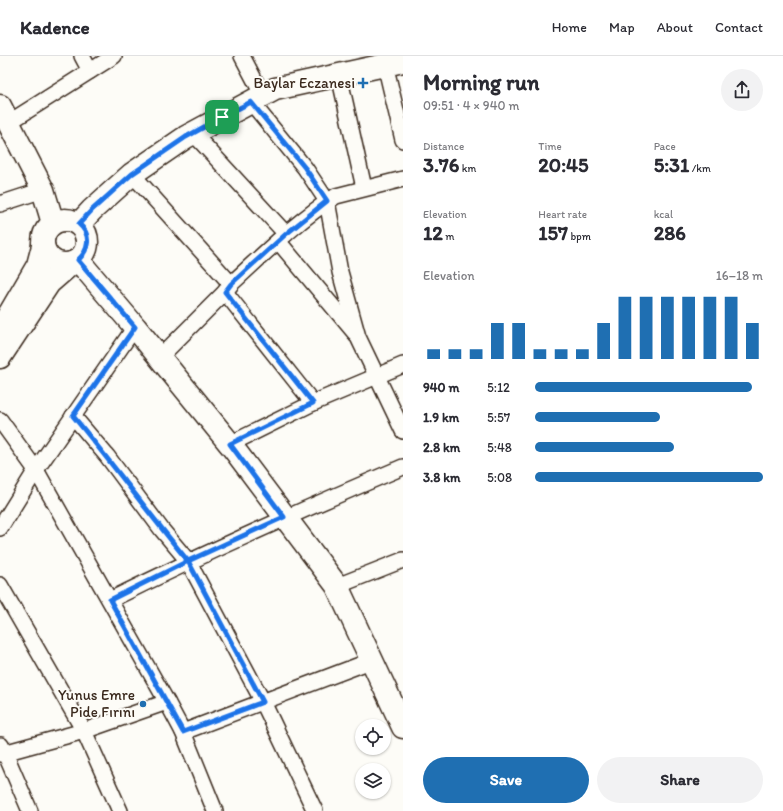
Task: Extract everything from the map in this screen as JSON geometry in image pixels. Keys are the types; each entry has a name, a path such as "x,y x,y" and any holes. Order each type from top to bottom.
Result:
{"street":[{"path":"82,56 90,71"},
{"path":"53,223 43,190 4,115 90,71 114,56"},
{"path":"242,56 257,99 327,201 340,272 358,337"},
{"path":"79,224 92,210 132,174 193,133 275,89 394,63 403,140"},
{"path":"339,75 364,188"},
{"path":"193,133 282,238 358,337 403,431"},
{"path":"132,174 228,288 313,403"},
{"path":"159,358 228,288 282,238 327,201 336,196 403,179"},
{"path":"0,204 43,190"},
{"path":"0,330 38,265 43,246 44,233 53,223 65,219 79,224 86,232 88,244 86,250 75,262 49,283 0,357"},
{"path":"43,246 45,252 54,261 66,264 75,262"},
{"path":"75,262 135,327 230,444 337,586 373,660 403,727"},
{"path":"0,528 36,470 135,327"},
{"path":"230,444 313,403 403,365"},
{"path":"73,416 188,561 263,702 315,811"},
{"path":"0,420 36,470 167,702 183,732 215,811"},
{"path":"110,600 188,561 284,517 403,467"},
{"path":"337,586 403,560"},
{"path":"0,585 84,731 120,811"},
{"path":"183,732 373,660"},
{"path":"30,811 2,750 84,731 167,702"}],"place":[{"name":"Baylar Eczanesi","path":"363,83"},
{"name":"Yunus Emre Pide Fırını","path":"143,704"}],"route":[{"path":"222,117 186,137 132,174 92,210 79,224 86,232 88,244 83,256 78,260 135,327 73,416 188,561 110,600 183,732 263,702 188,561 284,517 230,444 313,403 225,292 231,284 286,234 327,201 305,168 251,102 222,117"}]}
